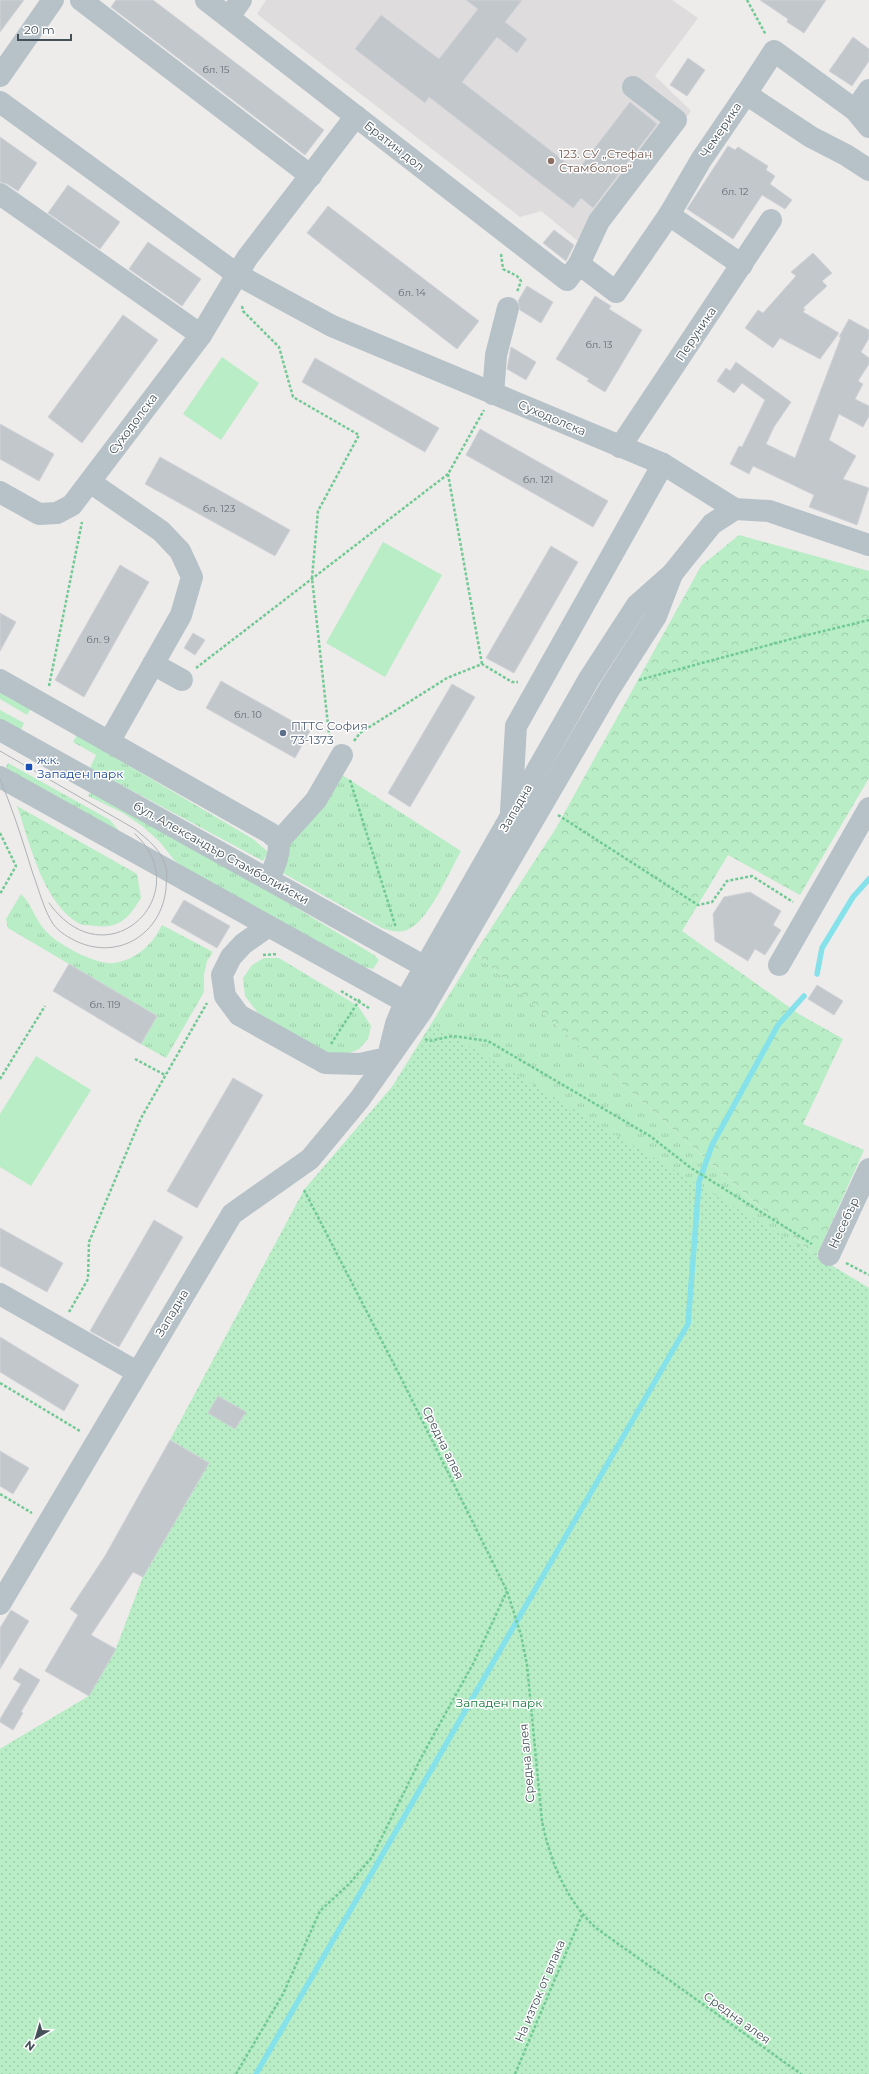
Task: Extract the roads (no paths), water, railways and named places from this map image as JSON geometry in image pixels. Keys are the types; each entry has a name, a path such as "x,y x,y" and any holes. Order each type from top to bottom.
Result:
{"street":[{"path":"0,76 53,0"},
{"path":"81,0 311,176"},
{"name":"Братин дол","path":"206,0 235,8 356,116 502,230 573,272"},
{"path":"746,94 774,51 855,110 869,127"},
{"path":"573,272 599,221 676,120 633,87"},
{"path":"855,110 869,90"},
{"name":"Чемерика","path":"573,272 616,292 669,215 701,160 746,94 810,137 846,154 869,170"},
{"name":"Суходолска","path":"0,102 238,275 332,326 663,464 735,509 769,511 869,545"},
{"path":"238,275 247,258 356,116"},
{"path":"0,194 201,335"},
{"path":"669,215 742,265"},
{"name":"Перуника","path":"620,447 771,220"},
{"name":"Суходолска","path":"0,492 39,514 57,513 72,506 201,335 238,275"},
{"path":"493,394 496,355 508,308"},
{"path":"511,817 516,726 663,464"},
{"path":"90,482 161,531 180,551 192,576 181,615 109,742"},
{"name":"Западна","path":"0,1604 232,1214 310,1159 359,1100 387,1058 434,971 511,817 589,679 637,605 672,574 712,524 735,509"},
{"name":"Западна","path":"434,971 542,805 610,688 656,616 672,574"},
{"path":"153,664 182,680"},
{"path":"0,680 270,833 279,841"},
{"name":"бул. Александър Стамболийски","path":"0,730 434,971"},
{"path":"268,880 278,859 279,841 316,800 342,755"},
{"path":"0,777 267,927 414,1007"},
{"path":"779,965 869,808"},
{"path":"267,927 243,944 231,957 222,975 225,996 239,1015 325,1063 360,1064 387,1058"},
{"name":"Несебър","path":"829,1255 869,1169"},
{"path":"0,1294 137,1372"}],"waterway":[{"path":"817,974 822,948 853,897 869,879"},
{"path":"256,2074 688,1324 699,1182 712,1145 778,1025 804,996"}],"tram line":[{"path":"0,751 135,829 158,851 167,870 166,889 162,905 156,919 147,930 136,939 123,945 108,948 93,947 78,942 71,939 55,927 44,906 14,814 0,779"},
{"path":"49,903 72,926 96,935 119,932 138,921 151,903 157,881 152,857 135,834"}],"place":[{"name":"123. СУ „Стефан Стамболов“","path":"551,161"},
{"name":"ПТТС София 73-1373","path":"283,733"},
{"name":"ж.к. Западен парк","path":"29,767"}],"park label":[{"name":"Западен парк","path":"499,1703"}]}
